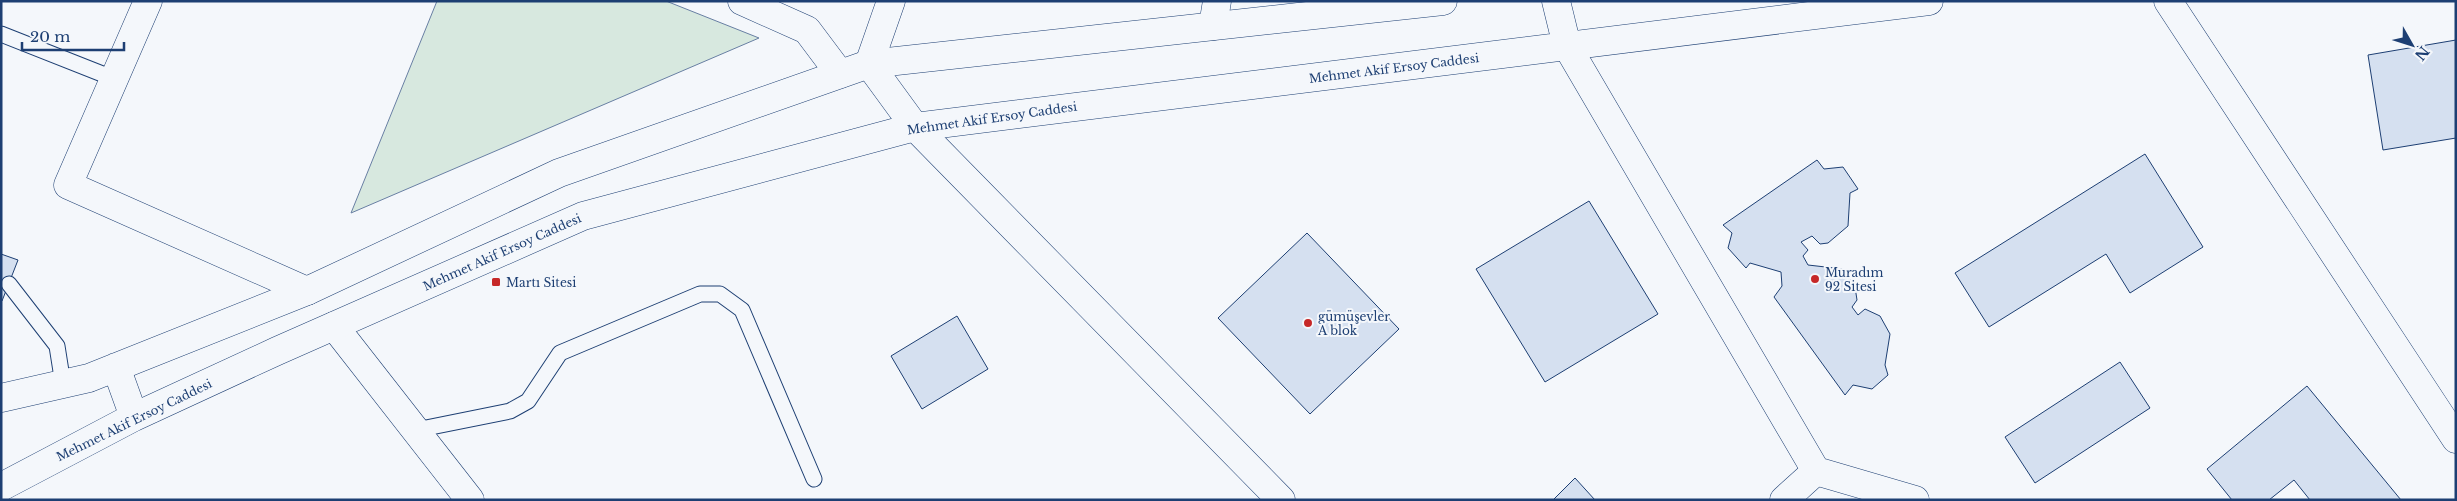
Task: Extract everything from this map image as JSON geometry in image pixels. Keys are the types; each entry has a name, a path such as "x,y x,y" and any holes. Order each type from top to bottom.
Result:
{"main road":[{"path":"148,1 68,185 307,291"},
{"path":"742,1 807,30 840,74"},
{"path":"869,64 891,1"},
{"path":"1,398 89,378 307,291 559,174 869,64 1215,14 1443,1"},
{"path":"1556,1 1567,46 1816,471 1915,500"},
{"name":"Mehmet Akif Ersoy Caddesi","path":"1,488 134,417 582,216 915,127 1929,1"},
{"path":"2168,1 2456,439"},
{"path":"869,64 915,127 1281,500"},
{"path":"334,326 470,500"},
{"path":"116,367 134,417"},
{"path":"1784,500 1816,471"}],"lane":[{"path":"1,34 114,78"},
{"path":"9,284 56,346 63,384"},
{"path":"416,430 510,411 528,401 560,353 700,294 720,294 742,310 814,479"}],"shaded area":[{"path":"437,1 666,1 759,38 351,213"}],"building":[{"path":"2456,40 2456,138 2383,150 2368,55"},
{"path":"2145,154 2203,247 2130,293 2106,254 1989,327 1955,273"},
{"name":"Muradım 92 Sitesi","path":"1817,160 1824,169 1843,167 1858,189 1850,193 1848,226 1828,243 1820,244 1812,236 1801,242 1808,250 1803,256 1808,265 1843,269 1855,287 1857,300 1852,307 1858,315 1865,309 1880,316 1890,334 1885,365 1888,375 1872,389 1853,385 1845,395 1774,297 1782,286 1781,272 1750,263 1746,268 1728,248 1732,233 1723,225"},
{"path":"1589,201 1658,314 1545,382 1476,269"},
{"name":"gümüşevler A blok","path":"1307,233 1399,329 1310,414 1218,318"},
{"path":"1,254 18,260 2,301 1,301"},
{"path":"957,316 988,369 922,409 891,356"},
{"path":"2120,362 2150,408 2035,483 2005,437"},
{"path":"2307,386 2401,500 2310,500 2294,480 2269,500 2232,500 2207,469"},
{"path":"1575,478 1595,500 1553,500"}],"place":[{"name":"Muradım 92 Sitesi","path":"1815,279"},
{"name":"Martı Sitesi","path":"496,282"},
{"name":"gümüşevler A blok","path":"1308,323"}]}
